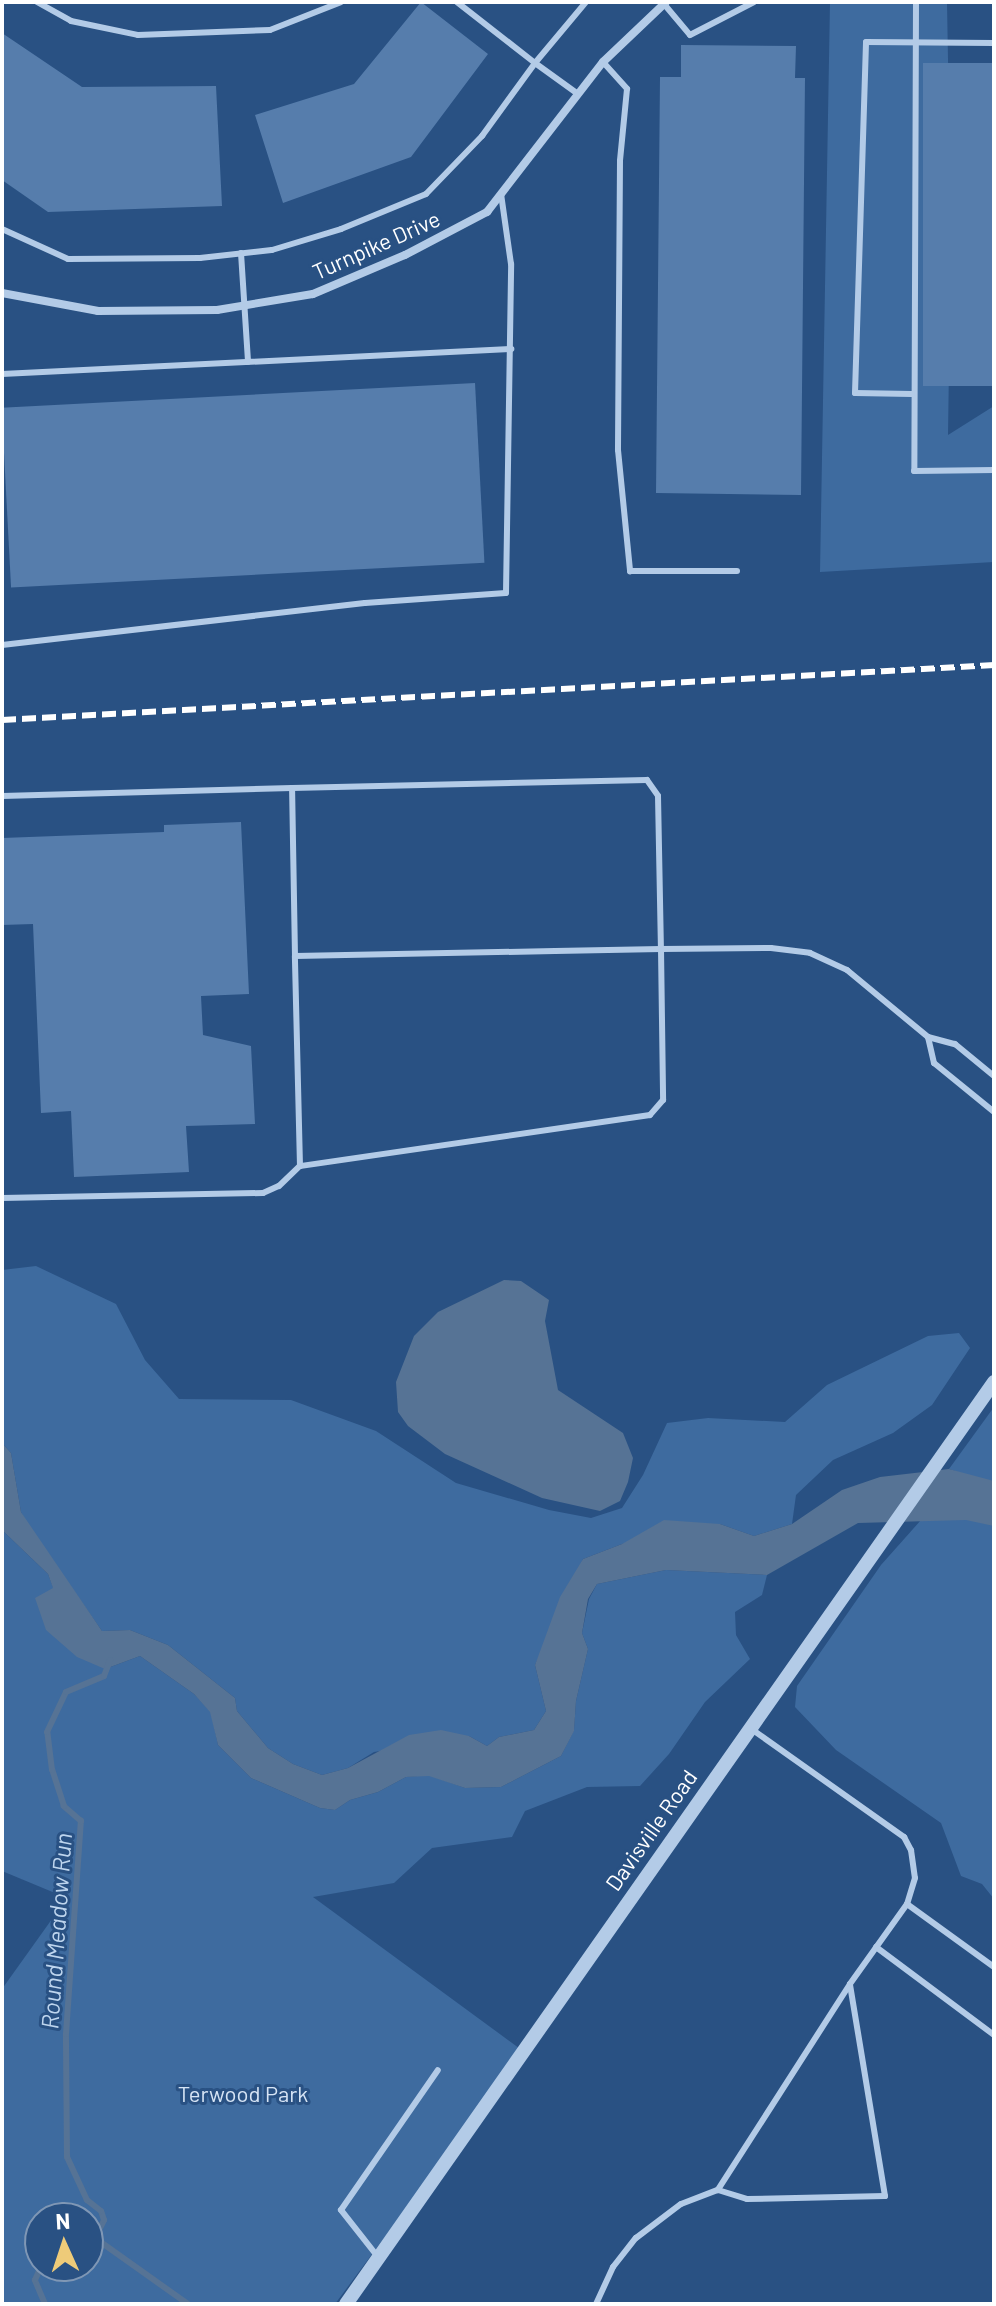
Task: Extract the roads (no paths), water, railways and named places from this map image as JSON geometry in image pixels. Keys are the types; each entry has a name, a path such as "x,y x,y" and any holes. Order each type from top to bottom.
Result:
{"street":[{"name":"Turnpike Drive","path":"2,293 98,311 217,310 313,294 405,255 487,212 603,62 665,3"},
{"name":"Davisville Road","path":"346,2304 994,1382"}],"lane":[{"path":"37,2 71,21 138,35 270,30 341,2"},
{"path":"457,2 578,94"},
{"path":"2,229 68,259 200,258 272,250 341,229 426,194 482,136 535,63 586,2"},
{"path":"665,3 690,35 754,2"},
{"path":"916,2 914,471 994,470"},
{"path":"912,394 855,393 866,42 994,43"},
{"path":"603,62 627,89 620,161 618,450 630,571 737,571"},
{"path":"2,645 365,603 506,593 511,264 501,194"},
{"path":"241,253 248,362"},
{"path":"2,374 511,349"},
{"path":"2,796 647,780 658,796 663,1100 650,1115 300,1166 279,1186 263,1193 2,1198"},
{"path":"292,788 300,1166"},
{"path":"295,956 771,948 810,953 847,970 928,1037 955,1044 994,1076"},
{"path":"928,1037 934,1063 994,1112"},
{"path":"596,2304 613,2267 636,2238 681,2204 718,2190 850,1984 907,1904 915,1878 915,1863 904,1837 750,1728"},
{"path":"907,1904 994,1967"},
{"path":"876,1947 994,2035"},
{"path":"718,2190 747,2199 885,2196 850,1984"},
{"path":"378,2257 341,2210 438,2070"}],"waterway":[{"name":"Round Meadow Run","path":"90,2202 67,2157 66,2034 81,1821 64,1806 52,1770 47,1732 66,1692 104,1676 110,1660"},
{"path":"104,2244 188,2304"},
{"name":"Round Meadow Run","path":"36,2282 45,2304"}],"railway":[{"path":"2,720 994,665"}],"park label":[{"name":"Terwood Park","path":"243,2094"}]}
